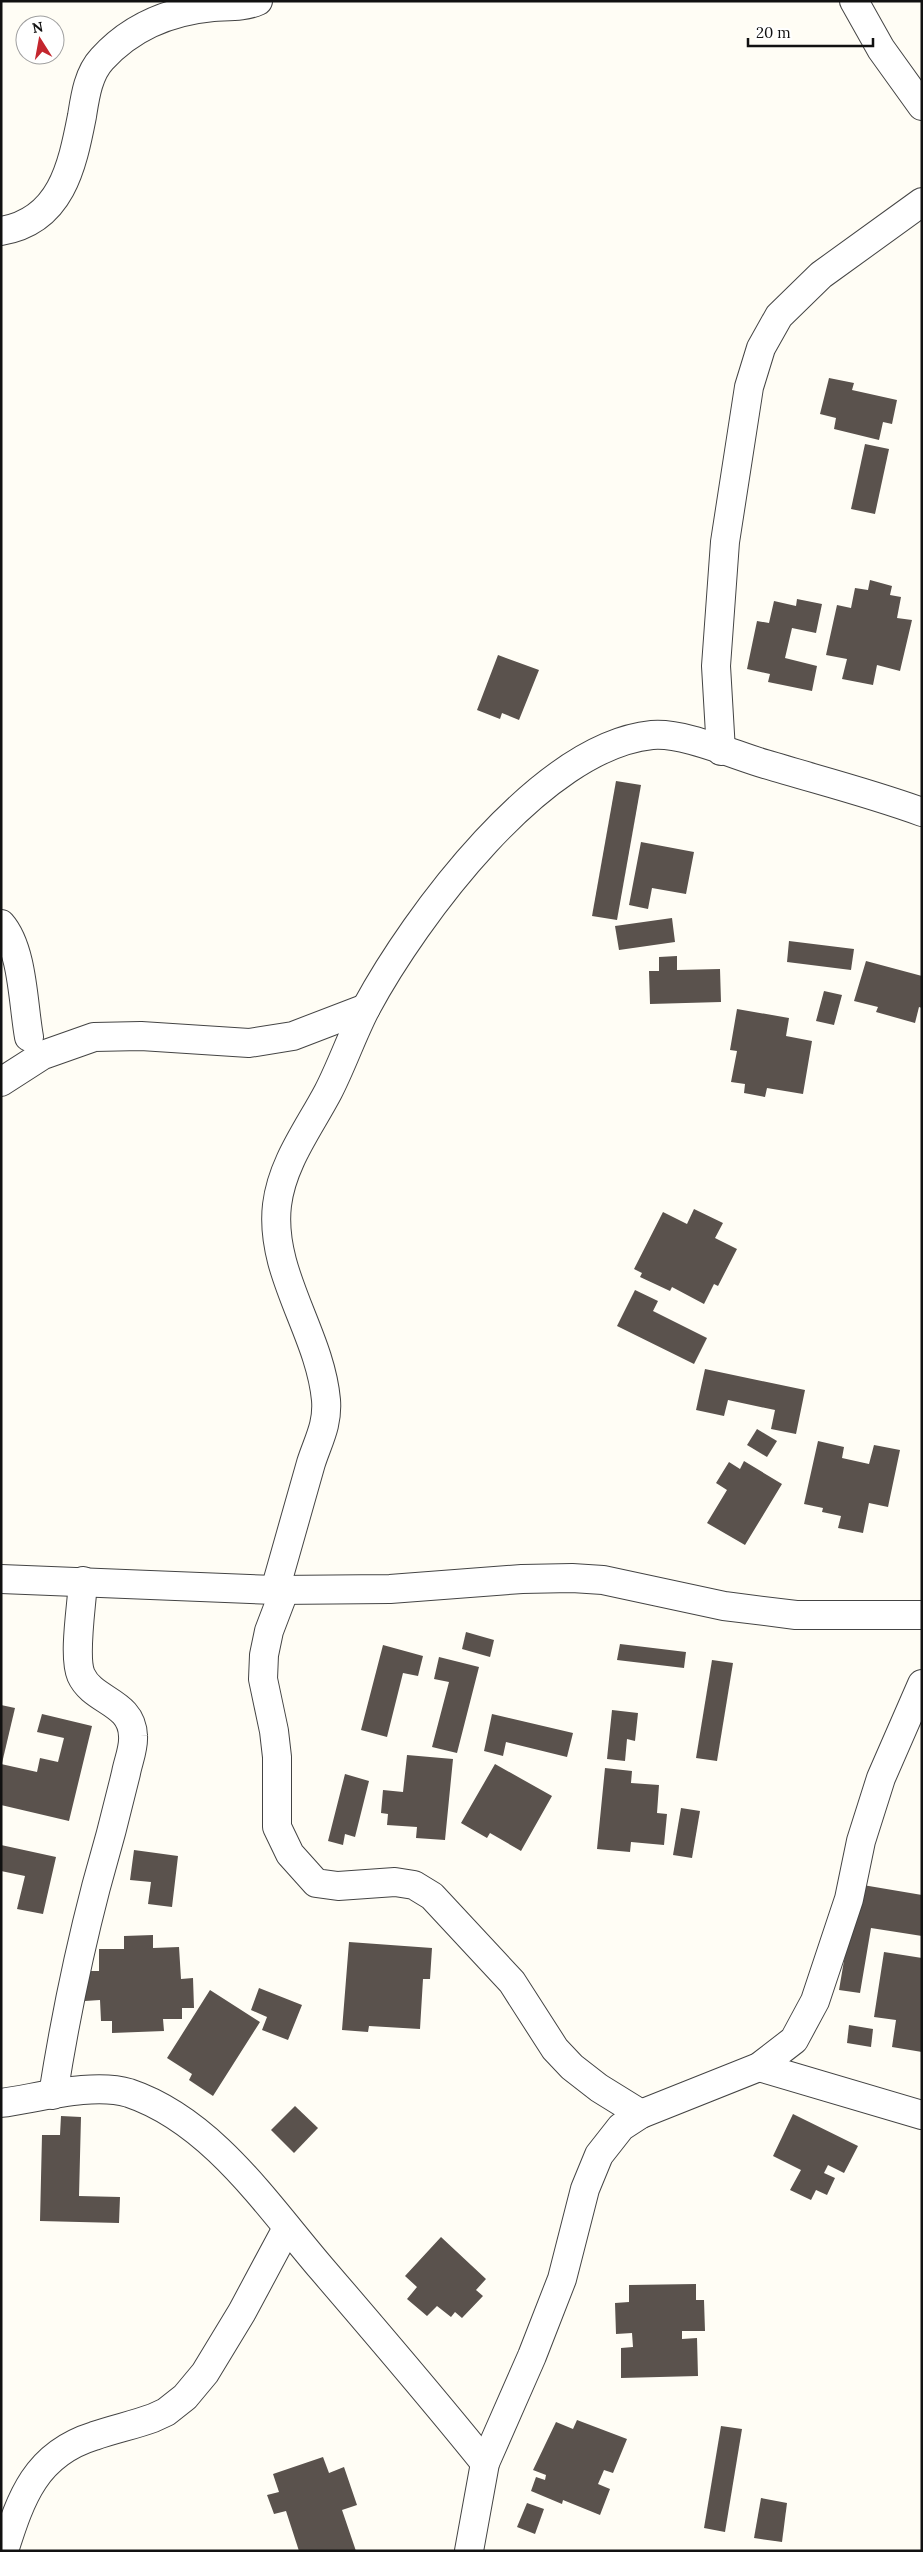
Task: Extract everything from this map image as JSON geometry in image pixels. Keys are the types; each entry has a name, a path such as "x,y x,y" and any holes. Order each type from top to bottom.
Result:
{"street":[{"path":"1,231 17,228 35,220 54,201 74,161 86,94 92,75 101,60 144,26 164,16 196,9 258,1"},
{"path":"854,1 881,49 922,106"},
{"path":"721,751 716,666 725,542 749,387 761,348 780,316 821,275 922,202"},
{"path":"641,2114 599,2088 555,2049 512,1982 432,1896 414,1885 395,1882 338,1886 316,1883 290,1854 278,1827 274,1731 263,1679 264,1655 313,1457 324,1433 326,1401 313,1342 277,1243 278,1203 290,1160 328,1092 366,1008 421,920 472,856 512,813 568,769 609,746 630,739 652,735 678,737 805,777 873,794 922,812"},
{"path":"1,924 8,932 15,950 28,1037"},
{"path":"1,1082 43,1055 94,1037 141,1036 249,1043 293,1036 366,1008"},
{"path":"1,1579 83,1581 196,1588 390,1589 522,1579 572,1578 603,1580 724,1606 796,1615 922,1616"},
{"path":"53,2095 64,2026 133,1739 132,1726 127,1715 90,1688 81,1676 78,1661 83,1581"},
{"path":"469,2551 485,2463 532,2356 562,2279 585,2189 598,2155 621,2127 641,2114 759,2066 794,2040 815,2001 849,1899 862,1841 881,1778 922,1684"},
{"path":"759,2066 922,2114"},
{"path":"1,2103 100,2090 127,2093 162,2108 200,2134 242,2175 391,2347 485,2463"},
{"path":"4,2551 16,2513 32,2480 44,2465 70,2446 153,2418 166,2412 185,2397 205,2373 287,2228"}],"building":[{"path":"829,378 854,383 852,390 897,400 892,424 883,422 879,440 834,429 836,418 820,414"},
{"path":"865,444 889,449 875,514 851,509"},
{"path":"870,580 892,586 890,595 901,597 897,618 912,620 900,671 877,665 873,685 842,679 847,659 826,655 837,605 851,608 855,588 868,590"},
{"path":"797,599 822,604 816,633 792,628 785,658 817,666 812,691 768,682 770,674 747,669 757,621 769,623 774,601 796,606"},
{"path":"498,655 539,670 519,720 502,713 500,719 477,710"},
{"path":"616,781 641,785 617,920 592,916"},
{"path":"641,842 694,852 686,894 652,888 648,909 629,905"},
{"path":"672,918 675,942 619,950 615,926"},
{"path":"789,941 854,949 851,970 787,962"},
{"path":"677,956 677,970 720,969 721,1002 650,1004 649,971 659,971 659,957"},
{"path":"866,961 922,976 922,1008 919,1007 915,1023 876,1012 878,1007 854,1001"},
{"path":"824,991 842,995 834,1025 816,1021"},
{"path":"737,1009 789,1018 786,1036 812,1041 803,1094 767,1088 765,1097 744,1093 745,1084 731,1082 737,1051 730,1050"},
{"path":"694,1209 723,1223 715,1238 737,1249 718,1286 714,1284 704,1304 672,1287 670,1291 640,1277 642,1273 634,1269 663,1212 687,1224"},
{"path":"635,1290 658,1301 653,1311 707,1338 694,1364 617,1326"},
{"path":"705,1369 805,1390 796,1434 771,1429 775,1410 728,1400 724,1416 696,1410"},
{"path":"757,1429 777,1441 767,1457 747,1445"},
{"path":"818,1441 844,1447 842,1458 869,1464 874,1445 900,1450 888,1507 869,1503 863,1533 838,1528 841,1516 822,1512 823,1508 804,1504"},
{"path":"744,1461 782,1484 745,1545 707,1523 727,1490 716,1483 729,1462 740,1469"},
{"path":"466,1632 494,1640 490,1657 462,1649"},
{"path":"620,1644 686,1652 684,1668 617,1660"},
{"path":"383,1645 423,1656 418,1676 403,1673 387,1737 361,1730"},
{"path":"439,1657 479,1667 457,1753 432,1747 449,1682 434,1679"},
{"path":"712,1660 733,1663 717,1761 696,1758"},
{"path":"1,1705 15,1708 2,1763 1,1763"},
{"path":"612,1710 638,1713 635,1741 627,1739 625,1761 607,1759"},
{"path":"42,1714 92,1726 69,1821 1,1805 1,1764 37,1772 40,1758 58,1762 64,1738 37,1732"},
{"path":"492,1714 573,1733 567,1757 506,1742 503,1756 484,1751"},
{"path":"407,1755 453,1759 445,1840 416,1838 417,1827 387,1825 388,1814 381,1813 383,1790 403,1792"},
{"path":"495,1764 552,1796 521,1851 490,1833 487,1838 461,1823"},
{"path":"605,1768 632,1771 631,1783 659,1785 657,1813 667,1814 664,1845 631,1842 630,1852 597,1849"},
{"path":"345,1774 369,1781 355,1837 345,1834 343,1845 328,1841"},
{"path":"681,1808 700,1811 692,1858 673,1855"},
{"path":"1,1845 56,1857 43,1914 17,1909 25,1876 1,1871"},
{"path":"134,1850 178,1856 172,1907 148,1904 151,1882 130,1880"},
{"path":"857,1884 922,1895 922,1936 871,1928 860,1993 839,1990"},
{"path":"153,1935 153,1948 179,1947 181,1979 193,1978 194,2008 182,2008 182,2019 163,2019 164,2031 112,2033 112,2021 101,2021 100,2000 85,2001 85,1971 99,1971 99,1949 124,1949 124,1936"},
{"path":"349,1942 432,1948 430,1979 423,1979 420,2029 369,2026 368,2032 342,2030"},
{"path":"884,1952 922,1958 922,2052 892,2047 896,2020 874,2017"},
{"path":"259,1988 302,2005 288,2040 262,2030 267,2017 251,2010"},
{"path":"210,1990 260,2022 213,2096 189,2080 192,2074 167,2058"},
{"path":"849,2025 873,2029 871,2047 847,2043"},
{"path":"295,2106 318,2128 294,2153 271,2130"},
{"path":"793,2114 858,2146 844,2173 828,2165 824,2173 835,2178 827,2195 816,2190 811,2200 790,2190 801,2170 773,2156"},
{"path":"61,2116 81,2117 79,2196 120,2197 119,2223 40,2221 42,2135 60,2135"},
{"path":"441,2237 486,2279 476,2290 483,2296 462,2318 455,2312 451,2317 437,2306 427,2316 407,2299 417,2287 405,2276"},
{"path":"696,2284 696,2300 704,2300 705,2331 682,2331 682,2339 697,2338 698,2376 621,2378 621,2348 633,2347 632,2333 616,2334 615,2303 629,2302 629,2285"},
{"path":"577,2420 627,2439 613,2473 604,2470 598,2484 610,2489 600,2515 563,2500 562,2504 531,2491 536,2477 545,2480 546,2475 533,2470 556,2422 573,2429"},
{"path":"721,2426 742,2429 725,2532 704,2528"},
{"path":"323,2457 329,2473 344,2467 357,2505 342,2510 356,2551 299,2551 286,2511 274,2514 267,2495 279,2492 273,2474"},
{"path":"761,2498 787,2503 782,2542 754,2538"},
{"path":"527,2503 544,2509 535,2534 517,2527"}]}
